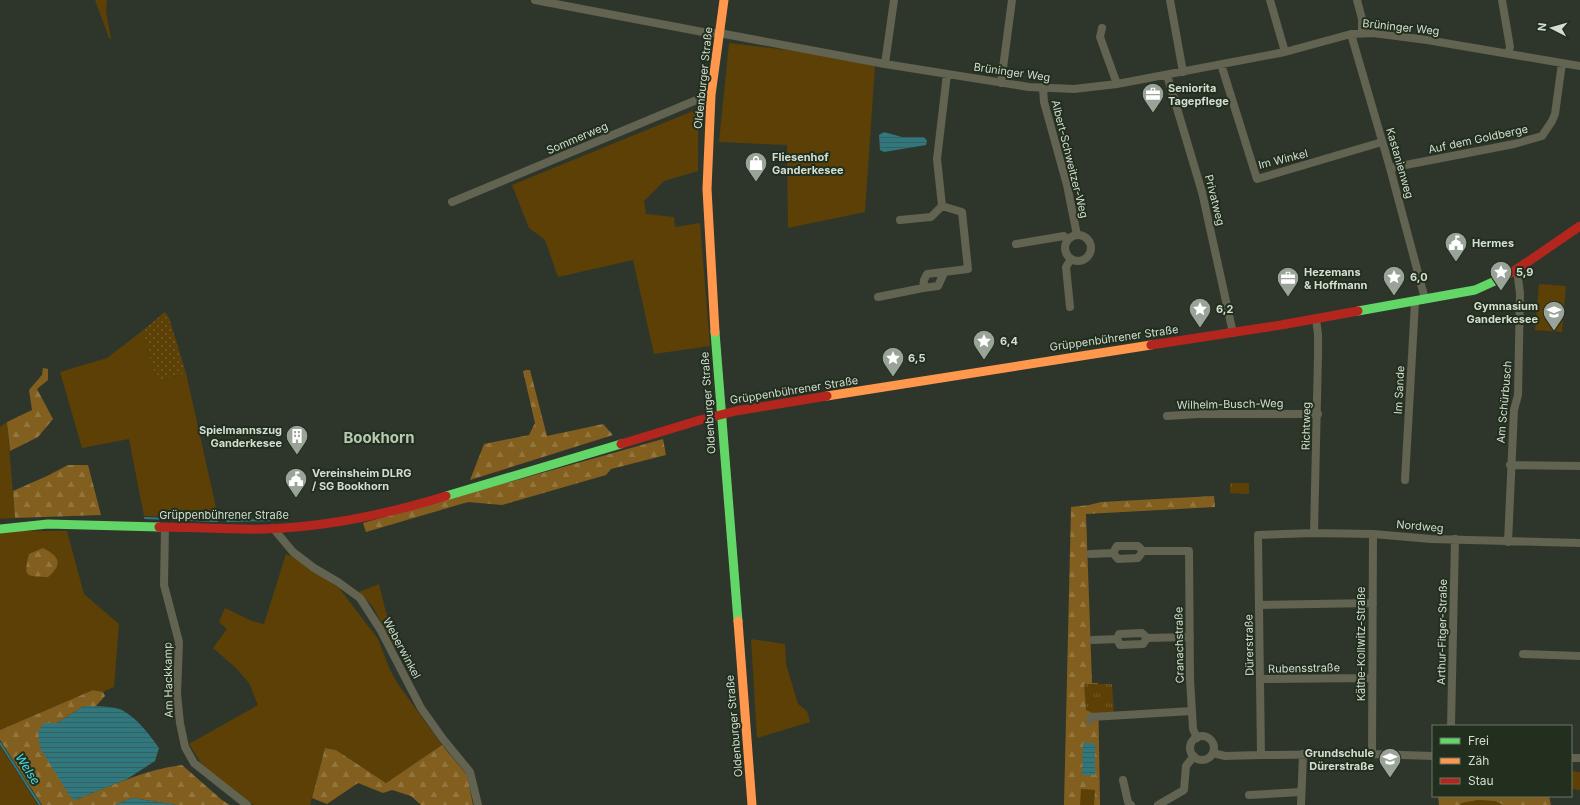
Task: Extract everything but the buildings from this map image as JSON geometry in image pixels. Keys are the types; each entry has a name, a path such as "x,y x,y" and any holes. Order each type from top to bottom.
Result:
{"street":[{"name":"Brüninger Weg","path":"535,0 708,33 719,33 885,64 1042,89 1074,89 1117,84 1285,52 1362,32 1427,40 1580,66"},
{"name":"Oldenburger Straße","path":"724,0 711,100 707,189 712,296 752,805"},
{"path":"885,64 893,4 887,0"},
{"path":"1001,83 1012,0"},
{"path":"1170,0 1183,72"},
{"path":"1270,0 1285,52"},
{"path":"1358,0 1362,19 1362,32"},
{"path":"1502,0 1510,47 1508,54"},
{"path":"1102,28 1100,37 1117,84"},
{"name":"Kastanienweg","path":"1351,34 1390,168 1425,299"},
{"name":"Auf dem Goldberge","path":"1390,168 1514,144 1542,136 1555,114 1562,63"},
{"name":"Im Winkel","path":"1221,64 1257,179 1382,142"},
{"path":"942,206 937,159 947,74"},
{"name":"Privatweg","path":"1166,75 1202,192 1233,332"},
{"name":"Albert-Schweitzer-Weg","path":"1042,89 1044,102 1067,185 1077,235"},
{"name":"Sommerweg","path":"452,202 699,99 711,100"},
{"path":"900,220 930,217 942,206"},
{"path":"923,288 924,280 927,274 968,269 962,212 942,206"},
{"name":"Grüppenbührener Straße","path":"0,529 48,524 273,528 360,518 420,504 537,468 721,415 1035,361 1316,319 1475,290 1494,283 1517,270 1580,226"},
{"name":"Albert-Schweitzer-Weg","path":"1068,240 1077,235 1081,235 1088,239 1091,247 1089,255 1083,260 1079,261 1071,259"},
{"path":"1016,244 1064,236 1068,240 1065,250 1071,259 1066,266 1070,307"},
{"name":"Am Schürbusch","path":"1508,542 1510,465 1514,410 1518,396 1520,293 1517,270"},
{"path":"878,297 938,286 944,273"},
{"name":"Im Sande","path":"1405,480 1415,302"},
{"name":"Richtweg","path":"1314,533 1318,414 1318,334 1316,319"},
{"name":"Wilhelm-Busch-Weg","path":"1167,416 1198,414 1318,414"},
{"path":"1510,465 1580,466"},
{"name":"Am Hackkamp","path":"165,527 164,585 179,642 177,694 180,723 185,747 194,763 247,805"},
{"name":"Weberwinkel","path":"273,528 293,552 314,568 338,582 360,598 380,629 421,708 443,739 470,772 478,805"},
{"name":"Nordweg","path":"1258,534 1373,534 1508,542 1580,543"},
{"name":"Dürerstraße","path":"1258,534 1261,755"},
{"name":"Käthe-Kollwitz-Straße","path":"1372,754 1373,534"},
{"name":"Arthur-Fitger-Straße","path":"1451,725 1455,539"},
{"path":"1117,546 1138,546 1143,551 1138,558 1118,559 1113,553 1117,546"},
{"name":"Cranachstraße","path":"1143,551 1189,551 1192,711 1193,730 1197,738"},
{"path":"1090,554 1113,553"},
{"path":"1259,605 1373,603"},
{"path":"1093,640 1117,639 1119,634 1142,633 1147,638 1190,637"},
{"path":"1523,654 1580,656"},
{"name":"Rubensstraße","path":"1261,679 1372,678"},
{"path":"1090,720 1091,717 1192,711"},
{"path":"1197,738 1208,738 1214,745 1213,753 1206,760 1199,760 1194,756 1191,749 1191,744 1197,738"},
{"path":"1213,753 1225,756 1303,754 1432,756"},
{"path":"1301,805 1303,754"},
{"path":"1158,805 1184,790 1186,766 1194,756"},
{"path":"1123,780 1128,802 1131,805"},
{"path":"1249,795 1301,792"}],"green space":[{"path":"95,0 107,0 106,11 111,39 109,38"},
{"path":"729,43 805,52 875,66 865,212 788,228 787,145 719,142"},
{"path":"698,109 698,171 664,181 644,201 646,214 674,217 675,227 700,223 710,346 654,354 633,260 558,277 545,240 529,228 512,185"},
{"path":"1539,284 1566,286 1562,332 1535,330"},
{"path":"165,312 169,318 186,373 157,382 142,331"},
{"path":"142,331 157,382 186,373 217,512 217,519 144,516 129,439 82,448 60,372 107,358"},
{"path":"43,368 48,369 48,380 37,389 53,419 38,437 10,451 7,422 32,410 29,390 42,375"},
{"path":"530,370 547,436 603,424 613,435 470,480 484,444 529,435 535,423 523,371"},
{"path":"7,422 15,518 0,519 0,427"},
{"path":"663,439 666,455 611,469 606,475 502,505 468,502 366,532 363,523"},
{"path":"68,465 88,465 101,515 15,518 13,491"},
{"path":"1230,483 1249,483 1249,494 1230,493"},
{"path":"1214,496 1215,507 1086,514 1092,683 1098,683 1100,805 1094,805 1095,790 1081,789 1080,805 1064,805 1071,507 1101,502"},
{"path":"19,531 67,531 84,594 119,624 114,687 103,692 93,690 0,730 0,533","holes":["43,548 54,555 57,561 54,572"]},
{"path":"43,548 53,554 58,561 56,569 48,577 31,576 28,574 26,568 29,554"},
{"path":"286,554 304,562 339,588 378,639 390,670 398,684 442,745 386,783 336,750 325,748 310,805 254,805 230,789 201,763 189,744 258,705 249,683 236,668 213,648 227,629 219,622 225,608 252,621 264,624"},
{"path":"379,584 395,649 373,607 359,592"},
{"path":"751,639 785,644 786,664 798,704 807,711 810,722 757,738"},
{"path":"1084,684 1112,684 1114,714 1099,716 1086,710"},
{"path":"93,690 103,692 105,696 96,706 84,706 57,723 44,723 75,800 141,775 168,767 182,765 222,800 230,805 177,805 132,798 115,805 42,805 0,740 0,730"},
{"path":"442,745 467,775 473,805 421,805 411,796 392,790 383,793 358,783 327,804 312,798 325,748 336,750 386,783"},
{"path":"0,746 38,805 0,805"},
{"path":"1572,771 1580,772 1580,790 1572,789"},
{"path":"1080,789 1095,790 1094,805 1080,805"},
{"path":"1438,797 1549,797 1551,805 1503,805 1495,801 1478,800 1462,803 1460,805 1439,805"},
{"path":"1478,800 1495,801 1503,805 1460,805 1462,803"}],"water":[{"path":"884,132 902,137 924,137 927,141 926,145 884,152 880,150 879,135"},
{"path":"84,706 109,707 122,710 138,722 159,748 155,761 127,779 75,800 71,798 40,748 38,732 44,723 57,723"},
{"path":"1083,743 1095,743 1095,775 1082,775"},
{"path":"132,798 177,805 115,805"}],"waterway":[{"path":"145,518 217,521"},
{"path":"227,521 272,520"},
{"name":"Welse","path":"0,743 40,805"}],"traffic: fast":[{"path":"1358,311 1475,290 1506,276"},
{"path":"715,332 738,621"},
{"path":"446,496 621,444"},
{"path":"0,529 48,524 159,527"}],"traffic: slow":[{"path":"715,332 707,189 711,95 724,0"},
{"path":"827,396 1151,345"},
{"path":"738,621 752,805"}],"traffic: jam":[{"path":"1506,276 1580,226"},
{"path":"1151,345 1281,325 1358,311"},
{"path":"621,444 700,420 736,411 827,396"},
{"path":"159,527 265,529 311,526 379,514 446,496"}],"place":[{"name":"Seniorita Tagepflege","path":"1153,114"},
{"name":"Fliesenhof Ganderkesee","path":"756,182"},
{"name":"Hermes","path":"1456,262"},
{"name":"5,9","path":"1501,292"},
{"name":"6,0","path":"1394,296"},
{"name":"Hezemans & Hoffmann","path":"1288,298"},
{"name":"6,2","path":"1200,328"},
{"name":"Gymnasium Ganderkesee","path":"1554,332"},
{"name":"6,4","path":"984,360"},
{"name":"6,5","path":"893,378"},
{"name":"Spielmannszug Ganderkesee","path":"297,456"},
{"name":"Vereinsheim DLRG / SG Bookhorn","path":"296,498"},
{"name":"Grundschule Dürerstraße","path":"1390,778"}],"district":[{"name":"Bookhorn","path":"379,437"}]}
